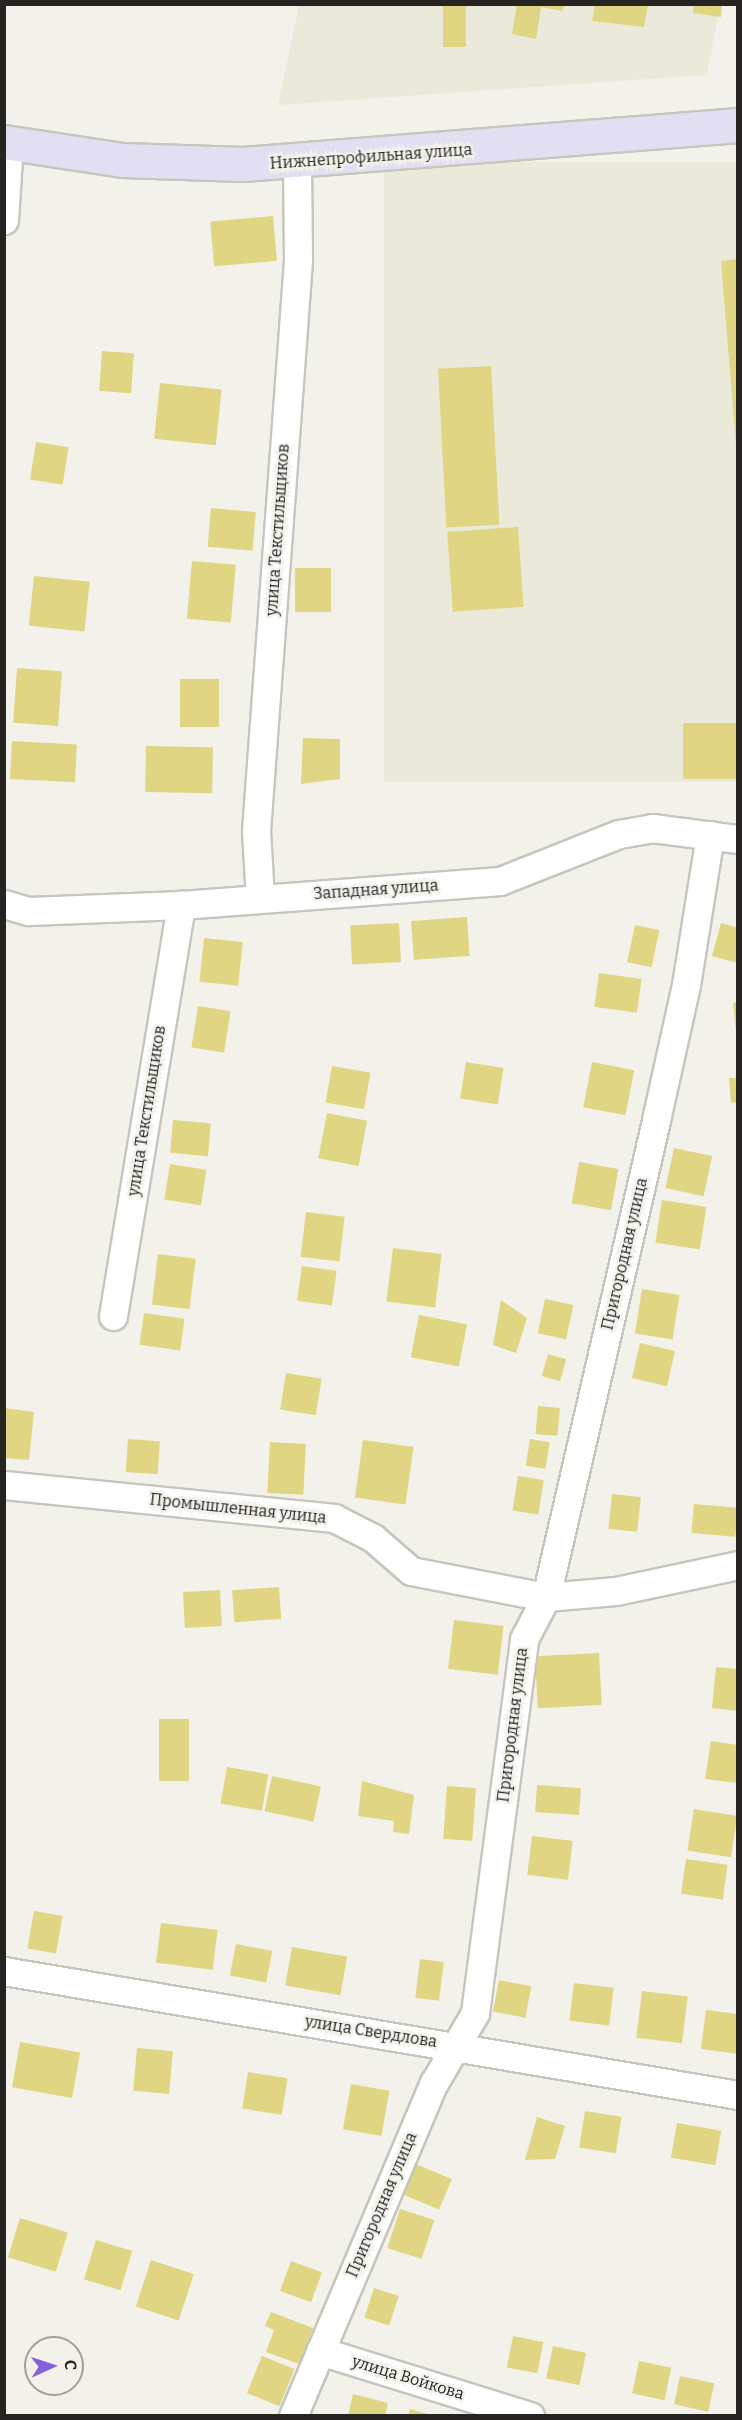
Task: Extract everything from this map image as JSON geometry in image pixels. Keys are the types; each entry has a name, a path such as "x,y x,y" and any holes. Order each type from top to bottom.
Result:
{"street":[{"name":"Нижнепрофильная улица","path":"7,142 184,165 297,163 738,125"},
{"path":"4,220 7,142"},
{"name":"улица Текстильщиков","path":"260,897 256,831 298,260 297,163"},
{"name":"Западная улица","path":"4,904 29,911 181,905 260,897 500,881 619,834 652,828 738,839"},
{"name":"Пригородная улица","path":"293,2415 434,2083 475,2013 524,1639 546,1597 686,986 710,835"},
{"name":"улица Текстильщиков","path":"113,1316 181,905"},
{"name":"Промышленная улица","path":"4,1485 334,1518 373,1538 411,1571 546,1597 616,1591 738,1565"},
{"name":"улица Свердлова","path":"4,1971 738,2095"},
{"name":"улица Войкова","path":"320,2351 530,2415"}],"shaded area":[{"path":"299,5 720,5 707,75 278,105"},
{"path":"384,162 737,162 737,782 384,782"}],"building":[{"path":"443,4 466,4 466,47 443,47"},
{"path":"517,4 564,4 563,11 541,7 536,39 512,34"},
{"path":"595,4 648,4 644,27 592,21"},
{"path":"694,4 722,4 721,17 693,13"},
{"path":"273,216 277,261 214,266 210,221"},
{"path":"738,259 738,445 736,445 721,261"},
{"path":"102,351 134,353 131,393 99,391"},
{"path":"491,366 499,525 446,528 438,369"},
{"path":"160,383 222,389 216,445 154,439"},
{"path":"36,442 69,447 63,485 30,480"},
{"path":"211,508 256,512 252,551 208,547"},
{"path":"518,527 524,607 453,612 447,532"},
{"path":"192,561 236,565 231,623 187,619"},
{"path":"295,568 331,568 331,612 295,612"},
{"path":"34,576 90,582 84,632 29,626"},
{"path":"17,668 62,671 58,726 13,723"},
{"path":"180,679 219,679 219,727 180,727"},
{"path":"683,723 738,723 738,779 683,779"},
{"path":"303,738 340,739 340,779 301,784"},
{"path":"12,741 77,744 75,782 10,779"},
{"path":"146,746 213,747 212,793 145,792"},
{"path":"467,917 470,956 414,960 411,921"},
{"path":"399,923 401,962 352,965 350,926"},
{"path":"721,923 738,928 738,963 712,956"},
{"path":"635,925 659,930 652,967 627,962"},
{"path":"204,938 243,942 238,986 199,982"},
{"path":"599,973 642,979 637,1013 594,1007"},
{"path":"738,1002 738,1032 736,1032 733,1003"},
{"path":"198,1006 231,1011 224,1053 191,1047"},
{"path":"466,1062 504,1068 498,1104 460,1099"},
{"path":"592,1062 634,1070 625,1115 583,1107"},
{"path":"332,1066 370,1073 364,1109 326,1102"},
{"path":"729,1078 738,1078 738,1102 731,1103"},
{"path":"327,1113 367,1121 358,1166 318,1158"},
{"path":"173,1120 211,1123 208,1156 170,1153"},
{"path":"674,1148 712,1156 704,1196 665,1188"},
{"path":"579,1162 618,1169 611,1210 572,1203"},
{"path":"170,1164 207,1170 201,1205 164,1200"},
{"path":"662,1200 706,1207 700,1250 655,1242"},
{"path":"306,1212 345,1217 339,1261 301,1257"},
{"path":"393,1248 442,1254 435,1308 386,1302"},
{"path":"158,1254 196,1259 190,1309 152,1305"},
{"path":"302,1266 337,1271 332,1306 297,1301"},
{"path":"642,1289 680,1295 672,1339 635,1333"},
{"path":"545,1299 573,1305 566,1339 538,1333"},
{"path":"501,1300 527,1318 516,1353 493,1345"},
{"path":"144,1313 185,1319 180,1350 140,1345"},
{"path":"419,1315 467,1324 459,1367 411,1357"},
{"path":"640,1343 675,1351 667,1386 632,1378"},
{"path":"548,1354 566,1359 560,1381 542,1376"},
{"path":"286,1373 322,1379 316,1415 280,1410"},
{"path":"538,1406 560,1408 557,1436 536,1434"},
{"path":"4,1408 34,1412 29,1460 4,1458"},
{"path":"128,1439 160,1441 158,1474 126,1472"},
{"path":"530,1439 550,1442 546,1469 526,1466"},
{"path":"363,1440 414,1447 405,1505 355,1497"},
{"path":"270,1442 306,1444 303,1495 267,1493"},
{"path":"518,1476 544,1480 538,1515 513,1511"},
{"path":"612,1494 641,1497 637,1532 608,1529"},
{"path":"694,1504 738,1508 735,1537 691,1533"},
{"path":"279,1587 281,1619 234,1622 232,1590"},
{"path":"220,1590 222,1626 185,1628 183,1592"},
{"path":"454,1620 504,1626 498,1675 448,1669"},
{"path":"599,1653 602,1705 538,1708 535,1656"},
{"path":"716,1667 738,1669 738,1711 712,1708"},
{"path":"159,1719 189,1719 189,1781 159,1781"},
{"path":"711,1741 738,1745 738,1783 705,1779"},
{"path":"227,1767 268,1774 262,1811 221,1803"},
{"path":"272,1776 321,1786 313,1822 265,1811"},
{"path":"362,1781 414,1795 409,1834 393,1832 394,1821 358,1816"},
{"path":"537,1785 581,1788 579,1815 535,1812"},
{"path":"447,1786 476,1788 472,1841 443,1839"},
{"path":"694,1809 737,1816 731,1857 687,1850"},
{"path":"532,1836 573,1841 568,1880 527,1875"},
{"path":"686,1859 728,1865 723,1900 681,1894"},
{"path":"34,1911 63,1916 56,1953 27,1948"},
{"path":"161,1923 218,1930 213,1970 156,1963"},
{"path":"236,1944 272,1951 266,1982 230,1975"},
{"path":"292,1947 347,1957 340,1995 285,1985"},
{"path":"420,1959 444,1962 439,2001 415,1998"},
{"path":"499,1980 531,1986 525,2018 493,2011"},
{"path":"574,1983 614,1988 609,2026 569,2021"},
{"path":"642,1991 688,1997 682,2043 636,2038"},
{"path":"706,2010 738,2014 738,2054 701,2049"},
{"path":"20,2042 80,2053 72,2098 12,2087"},
{"path":"137,2048 173,2051 169,2094 133,2091"},
{"path":"248,2072 288,2078 282,2115 242,2109"},
{"path":"351,2084 389,2091 381,2136 343,2129"},
{"path":"585,2111 622,2117 616,2153 579,2148"},
{"path":"537,2117 565,2126 555,2159 525,2160"},
{"path":"677,2123 721,2131 715,2165 671,2157"},
{"path":"416,2164 452,2179 439,2210 403,2194"},
{"path":"400,2209 434,2220 422,2259 387,2248"},
{"path":"20,2218 68,2233 56,2272 8,2257"},
{"path":"96,2240 132,2251 120,2290 84,2279"},
{"path":"151,2260 194,2274 179,2321 136,2307"},
{"path":"291,2261 322,2272 311,2302 280,2291"},
{"path":"374,2288 399,2296 389,2326 364,2317"},
{"path":"271,2312 313,2328 299,2364 266,2352 274,2330 265,2326"},
{"path":"513,2336 543,2342 537,2373 507,2367"},
{"path":"553,2346 586,2353 579,2385 546,2378"},
{"path":"262,2356 294,2369 279,2406 247,2393"},
{"path":"639,2361 671,2368 664,2400 632,2393"},
{"path":"680,2376 714,2383 708,2412 674,2404"},
{"path":"353,2394 388,2403 385,2416 348,2416"},
{"path":"410,2409 431,2415 431,2416 408,2416"}]}
